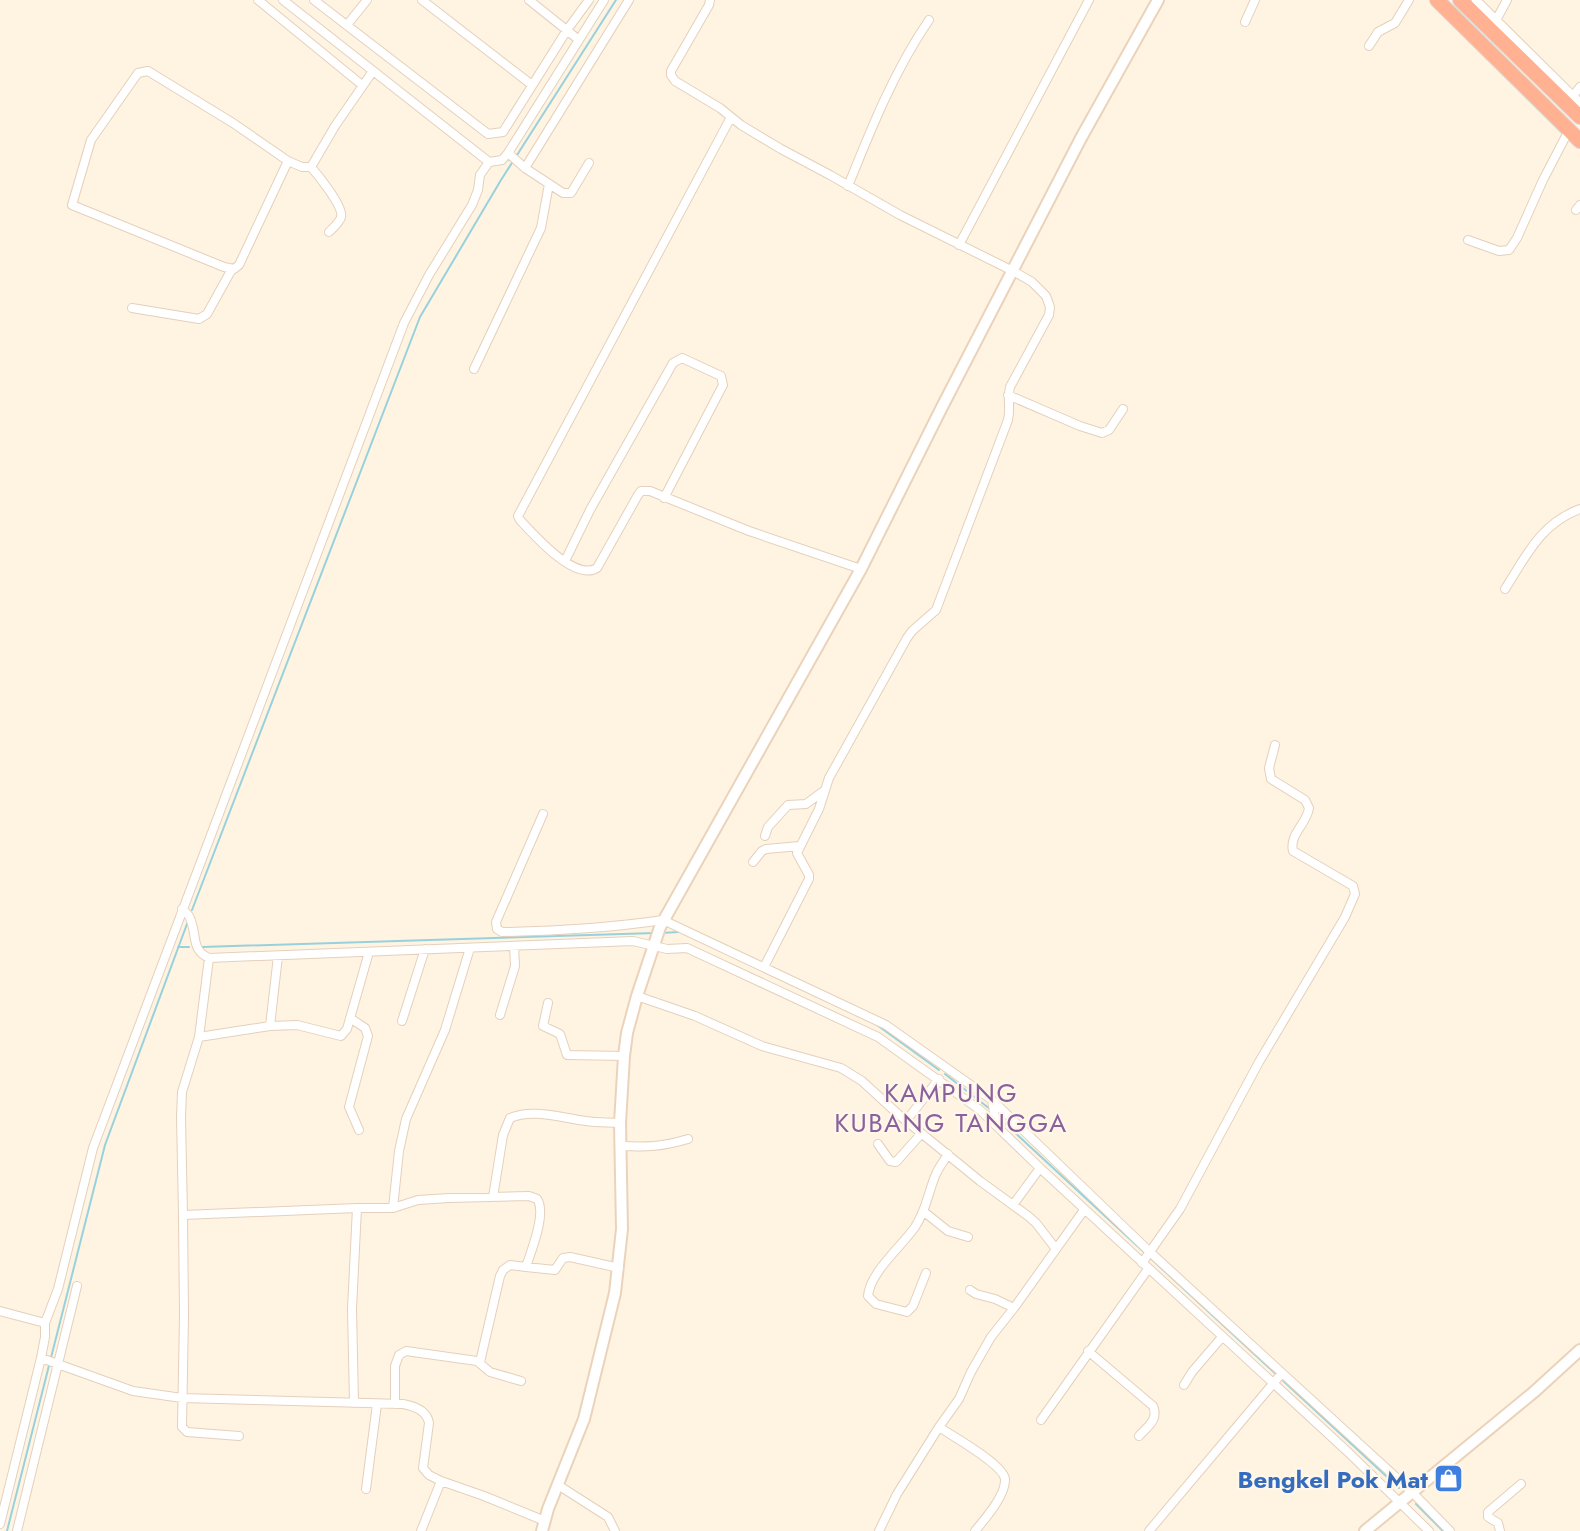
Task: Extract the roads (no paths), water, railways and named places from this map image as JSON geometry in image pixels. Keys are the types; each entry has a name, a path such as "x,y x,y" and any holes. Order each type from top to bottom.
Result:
{"highway":[{"path":"1437,0 1580,141"},
{"path":"1460,0 1494,25 1573,101 1580,117"}],"street":[{"path":"258,0 362,85"},
{"path":"284,0 489,162"},
{"path":"314,0 488,134 503,132 588,0"},
{"path":"347,25 367,0"},
{"path":"422,0 532,85"},
{"path":"529,0 579,40"},
{"path":"0,1524 41,1358 45,1323 58,1290 93,1148 404,323 429,275 472,206 478,190 480,175 489,162 502,160 510,155 604,0"},
{"path":"522,166 629,0"},
{"path":"710,0 673,67 671,75 675,81 720,108 751,132 875,202 1013,271 1040,290 1046,296 1050,307 1049,315 1010,387 1008,420 937,608 907,638 829,778 819,809 797,856 808,873 809,879 764,967"},
{"path":"959,244 1089,0"},
{"path":"41,1358 133,1391 182,1398 410,1406 423,1411 428,1417 423,1468 429,1475 476,1493 544,1526 584,1419 602,1351 619,1268 622,1229 620,1146 624,1056 627,1033 654,943 662,924 861,569 1081,138 1158,0"},
{"path":"1245,22 1255,0"},
{"path":"1369,46 1378,32 1395,23 1409,0"},
{"path":"1476,0 1494,25 1507,0"},
{"path":"848,186 898,71 929,20"},
{"path":"232,269 72,205 91,140 138,73 144,70 233,123 288,161 302,167 311,167"},
{"path":"311,167 373,71"},
{"path":"1573,101 1580,87"},
{"path":"731,117 520,511 520,520 547,548 565,561 582,571 595,569 638,495 641,491 650,491 748,531 861,569"},
{"path":"1468,240 1499,251 1509,250 1569,130"},
{"path":"510,155 522,166 563,193 571,193 589,163"},
{"path":"132,308 199,319 207,314 232,269 239,265 288,161"},
{"path":"311,167 341,211 341,218 329,232"},
{"path":"474,369 541,228 549,184"},
{"path":"565,561 590,510 673,363 682,358 721,376 723,386 664,498"},
{"path":"1008,396 1102,433 1109,430 1123,409"},
{"path":"1505,589 1541,534 1562,517 1580,509"},
{"path":"1041,1420 1180,1209 1259,1062 1345,917 1355,894 1353,886 1293,851 1294,837 1307,816 1309,808 1305,800 1271,779 1269,768 1275,746"},
{"path":"765,836 768,827 788,805 806,804 826,789"},
{"path":"543,814 496,922 497,929 502,932 565,931 662,924 764,967 886,1025 992,1100 1094,1196 1147,1260 1222,1337 1278,1378 1349,1453 1429,1531"},
{"path":"753,862 762,850 800,846"},
{"path":"182,909 191,920 196,947 209,958 633,941 654,943 668,949 693,950 878,1037 939,1079 995,1122 1084,1210 1147,1260 1278,1378 1411,1491 1450,1531"},
{"path":"500,1015 514,966 514,946"},
{"path":"393,1208 399,1151 406,1119 445,1030 470,948"},
{"path":"402,1021 424,950"},
{"path":"199,1037 270,1026 303,1025 341,1036 345,1034 369,952"},
{"path":"270,1026 278,956"},
{"path":"209,958 199,1037 182,1092 184,1315 182,1427 184,1431 191,1433 239,1436"},
{"path":"637,996 695,1016 762,1046 841,1068 862,1082 980,1182 1036,1223 1056,1249"},
{"path":"548,1003 543,1026 560,1034 567,1055 624,1056"},
{"path":"350,1018 367,1031 349,1107 359,1130"},
{"path":"906,1121 939,1079"},
{"path":"992,1100 995,1122"},
{"path":"493,1197 503,1135 510,1118 519,1114 589,1122 621,1123"},
{"path":"878,1144 890,1161 896,1162 921,1134"},
{"path":"620,1146 651,1148 688,1139"},
{"path":"926,1273 913,1306 907,1312 876,1304 868,1296 869,1288 894,1252 915,1228 936,1175 948,1154"},
{"path":"1013,1205 1040,1168"},
{"path":"183,1215 393,1208 418,1200 529,1196 540,1202 540,1218 526,1268"},
{"path":"354,1403 352,1309 357,1208"},
{"path":"879,1531 897,1494 959,1399 991,1336 1014,1308 1084,1210"},
{"path":"923,1212 948,1231 968,1237"},
{"path":"480,1362 500,1276 507,1266 510,1264 526,1268 555,1270 563,1258 570,1257 619,1268"},
{"path":"17,1531 77,1286"},
{"path":"969,1290 1014,1308"},
{"path":"0,1311 45,1323"},
{"path":"1184,1385 1192,1371 1222,1337"},
{"path":"1365,1531 1534,1392 1580,1350"},
{"path":"1088,1351 1153,1406 1156,1411 1154,1420 1139,1436"},
{"path":"395,1404 396,1366 402,1352 480,1362 490,1372 521,1381"},
{"path":"1149,1531 1278,1378"},
{"path":"366,1489 377,1404"},
{"path":"939,1427 990,1461 1003,1473 1005,1480 1003,1488 992,1510 975,1531"},
{"path":"421,1531 441,1481"},
{"path":"1500,1531 1498,1523 1488,1517 1488,1512 1521,1484"},
{"path":"558,1485 608,1517 615,1531"}],"waterway":[{"path":"192,910 420,317 501,180 616,0"},
{"path":"7,1531 105,1145 187,924"},
{"path":"661,933 679,932"},
{"path":"202,947 655,933"},
{"path":"178,947 189,947"},
{"path":"877,1025 939,1070"},
{"path":"945,1074 990,1109"},
{"path":"998,1117 1399,1488"},
{"path":"1416,1504 1443,1531"}],"place":[{"name":"Bengkel Pok Mat","path":"1449,1479"}],"district":[{"name":"KAMPUNG KUBANG TANGGA","path":"951,1108"}]}
